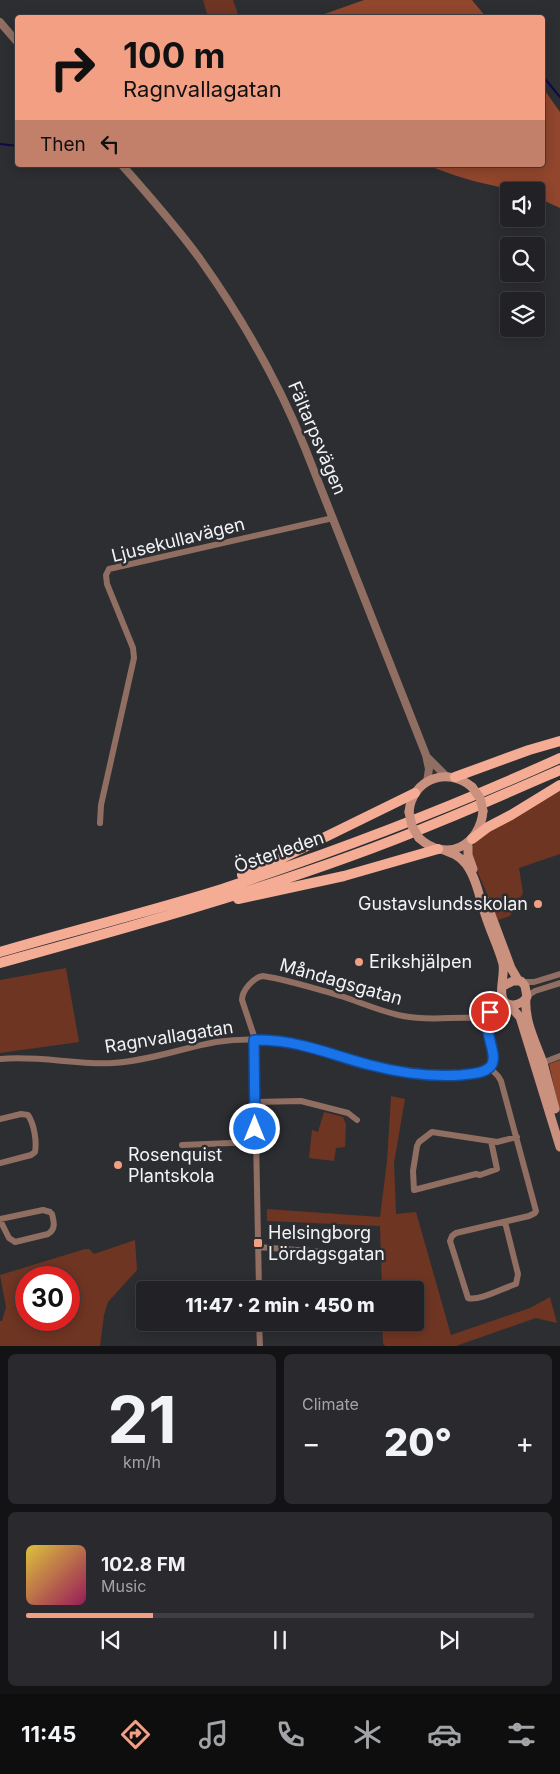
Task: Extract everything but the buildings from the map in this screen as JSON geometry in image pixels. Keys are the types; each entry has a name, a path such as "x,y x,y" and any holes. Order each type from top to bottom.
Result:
{"main road":[{"path":"560,741 451,777 433,779 416,793 411,802 410,812 412,826 419,838 429,845 461,859 471,874 503,964 502,998 520,1017 560,1147"},
{"name":"Österleden","path":"0,952 221,889 360,841 495,787 560,758"},
{"name":"Österleden","path":"0,963 191,908 352,856 560,770"},
{"path":"451,777 472,787 480,798 483,811 482,821 467,849 470,862 512,968 525,986 527,997 526,1010 530,1029 552,1097 560,1137"},
{"path":"191,908 336,878 441,849 452,849 470,841 488,826 511,815 560,786"},
{"path":"163,905 264,867 416,793"},
{"path":"502,988 511,981 520,981"},
{"path":"508,1004 520,1003 527,997"}],"street":[{"path":"0,23 15,40"},
{"name":"Fältarpsvägen","path":"124,167 200,259 254,342 295,422 426,755 429,769 427,782"},
{"name":"Ljusekullavägen","path":"100,823 101,805 134,658 133,648 107,581 106,575 109,569 333,518"},
{"name":"Fältarpsvägen","path":"426,755 438,769 451,777"},
{"path":"520,981 534,982 560,974"},
{"name":"Måndagsgatan","path":"254,1040 242,996 250,984 257,977 262,976 342,996 405,1017 430,1019 489,1016"},
{"path":"527,997 542,988 560,983"},
{"path":"502,988 489,1016 487,1029 494,1056 490,1068 501,1082 536,1211 533,1214 456,1233 452,1236 450,1241 468,1298 482,1297 516,1284 518,1280 505,1222"},
{"path":"489,1016 508,1004"},
{"path":"254,1040 259,1281"},
{"name":"Ragnvallagatan","path":"0,1059 25,1058 73,1063 115,1063 217,1042 254,1040 301,1045 370,1065 408,1073 441,1076 464,1075 478,1073 490,1068"},
{"path":"531,1051 537,1060 542,1063 560,1056"},
{"path":"255,1102 301,1101 348,1113 357,1120"},
{"path":"0,1119 21,1114 28,1116 31,1120 36,1146 35,1152 31,1155 0,1163"},
{"path":"491,1141 497,1169 486,1174 438,1183 431,1187 414,1190 413,1172 417,1146 419,1142 432,1132 491,1141 497,1142 517,1137"},
{"path":"182,1145 255,1142"},
{"path":"43,1210 52,1214 54,1227 52,1232 48,1234 15,1242 9,1238 0,1220 43,1210"},
{"path":"258,1247 350,1254"},
{"path":"259,1331 260,1346"}],"shaded area":[{"path":"203,0 233,0 238,15 207,15"},
{"path":"364,0 472,0 484,15 322,15"},
{"path":"545,91 560,112 560,208 545,201 545,182 500,182 500,187 481,183 433,167 545,167"},
{"path":"560,789 560,854 519,868 523,893 510,916 498,920 470,854 471,848 483,833"},
{"path":"66,968 79,1042 0,1053 0,980"},
{"path":"560,1060 560,1114 549,1064"},
{"path":"391,1096 405,1099 394,1163 396,1214 416,1212 451,1335 530,1308 550,1297 557,1323 536,1318 456,1346 385,1346 382,1331 424,1331 424,1281 382,1281 380,1226 267,1221 267,1209 380,1217 387,1161"},
{"path":"324,1112 343,1117 346,1125 345,1147 336,1148 334,1161 309,1158 312,1130 318,1132"},
{"path":"135,1240 137,1270 108,1302 104,1315 100,1346 0,1346 0,1321 2,1321 6,1307 0,1275 15,1270 15,1331 80,1331 80,1266 29,1266 89,1249 94,1254"}],"waterway":[{"path":"545,79 560,97"},
{"path":"0,144 15,146"}],"place":[{"name":"Gustavslundsskolan","path":"538,904"},
{"name":"Erikshjälpen","path":"359,962"},
{"name":"Rosenquist Plantskola","path":"118,1165"},
{"name":"Helsingborg Lördagsgatan","path":"258,1243"}],"route":[{"path":"255,1129 254,1040 271,1040 301,1045 370,1065 408,1073 441,1076 464,1075 486,1070 493,1063 494,1056 486,1024 490,1012"}]}
